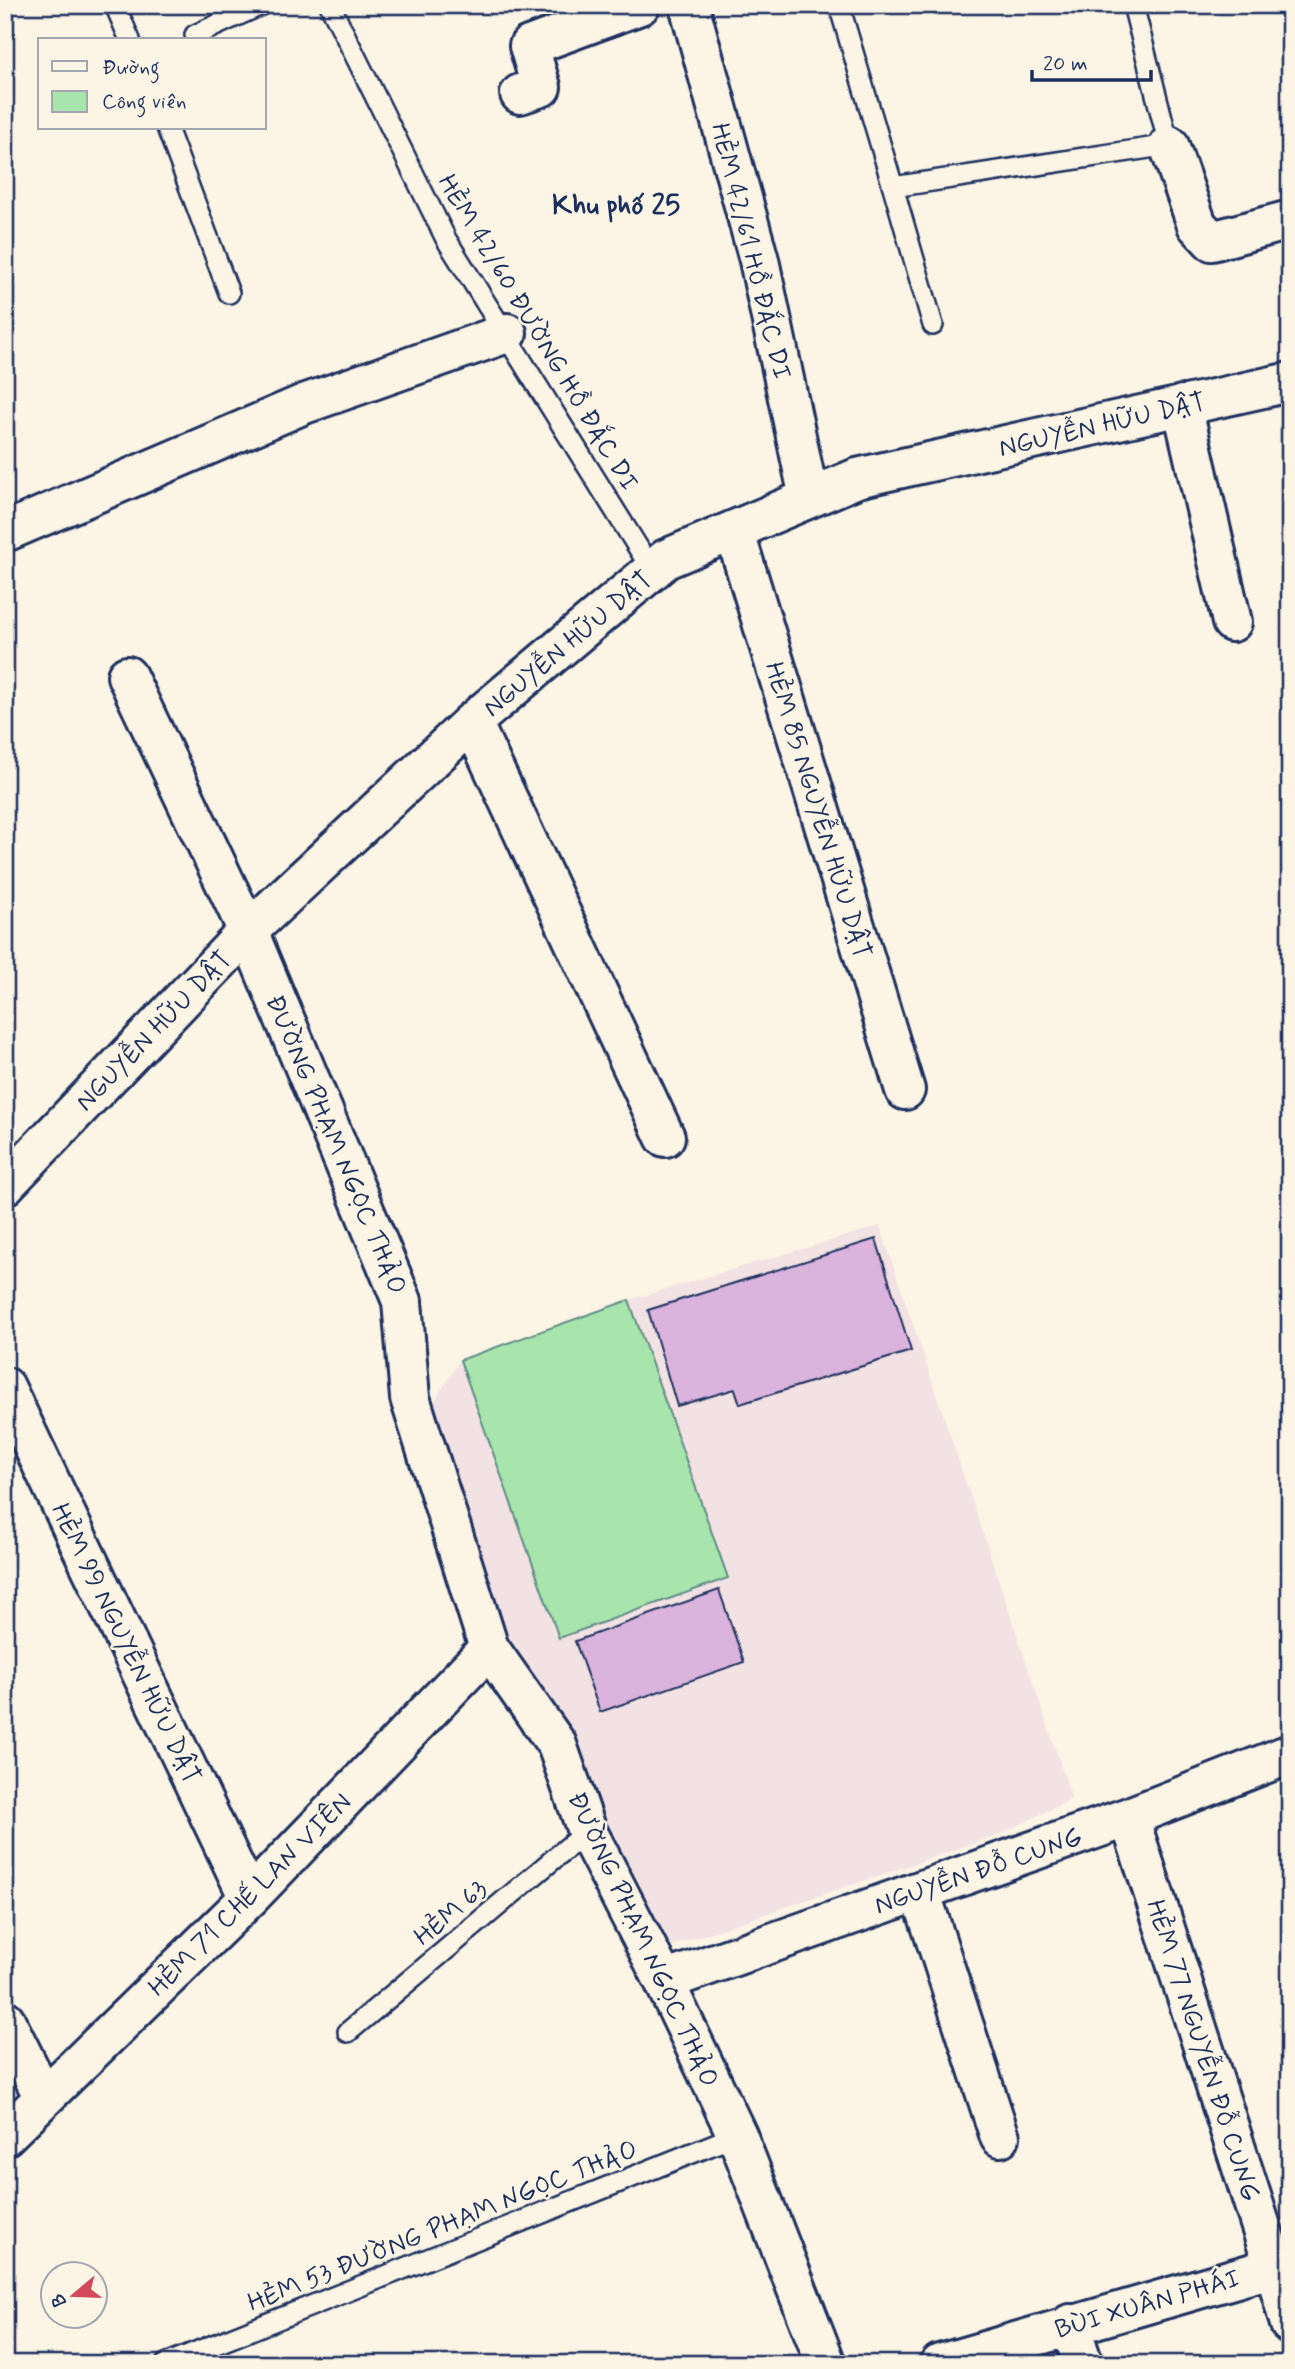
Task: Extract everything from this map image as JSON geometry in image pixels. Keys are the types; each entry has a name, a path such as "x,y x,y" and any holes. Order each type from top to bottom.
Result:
{"street":[{"path":"520,93 541,87 529,46 640,5"},
{"name":"HẺM 42/61 HỒ ĐẮC DI","path":"690,5 759,260 809,498"},
{"path":"1170,145 1197,225 1212,241 1290,220"},
{"path":"5,532 304,404 507,334"},
{"name":"NGUYỄN HỮU DẬT","path":"5,1185 248,931 472,722 666,559 857,478 1290,382"},
{"path":"1182,405 1233,622"},
{"name":"HẺM 85 NGUYỄN HỮU DẬT","path":"734,530 905,1090"},
{"name":"ĐƯỜNG PHẠM NGỌC THẢO","path":"127,676 248,931 402,1300 410,1398 489,1648 557,1745 587,1831 664,1981 737,2135 817,2362"},
{"path":"472,722 665,1137"},
{"name":"HẺM 99 NGUYỄN HỮU DẬT","path":"5,1387 249,1898"},
{"name":"HẺM 71 CHẾ LAN VIÊN","path":"5,2136 249,1898 489,1648"},
{"name":"NGUYỄN ĐỖ CUNG","path":"664,1981 1129,1817 1290,1754"},
{"name":"HẺM 77 NGUYỄN ĐỖ CUNG","path":"1129,1817 1290,2324"},
{"path":"920,1891 1000,2137"},
{"path":"5,2020 44,2098"},
{"name":"BÙI XUÂN PHÁI","path":"940,2364 1274,2267"},
{"path":"1070,2325 1083,2364"}],"lane":[{"path":"115,5 129,38"},
{"path":"195,35 261,5"},
{"name":"HẺM 42/60 ĐƯỜNG HỒ ĐẮC DI","path":"330,5 446,239 653,570"},
{"path":"839,5 933,325"},
{"path":"893,187 1170,145 1133,5"},
{"path":"168,130 229,293"},
{"name":"HẺM 63","path":"348,2032 587,1831"},
{"name":"HẺM 53 ĐƯỜNG PHẠM NGỌC THẢO","path":"166,2364 737,2135"}],"shaded area":[{"path":"880,1226 1072,1799 996,1836 656,1951 570,1727 499,1623 434,1402 460,1360 629,1300"}],"green space":[{"path":"629,1300 728,1578 559,1638 460,1360"}],"building":[{"path":"876,1239 911,1351 740,1404 735,1389 677,1406 648,1310"},
{"path":"719,1590 744,1662 600,1712 575,1641"}],"district":[{"name":"Khu phố 25","path":"616,204"}]}
